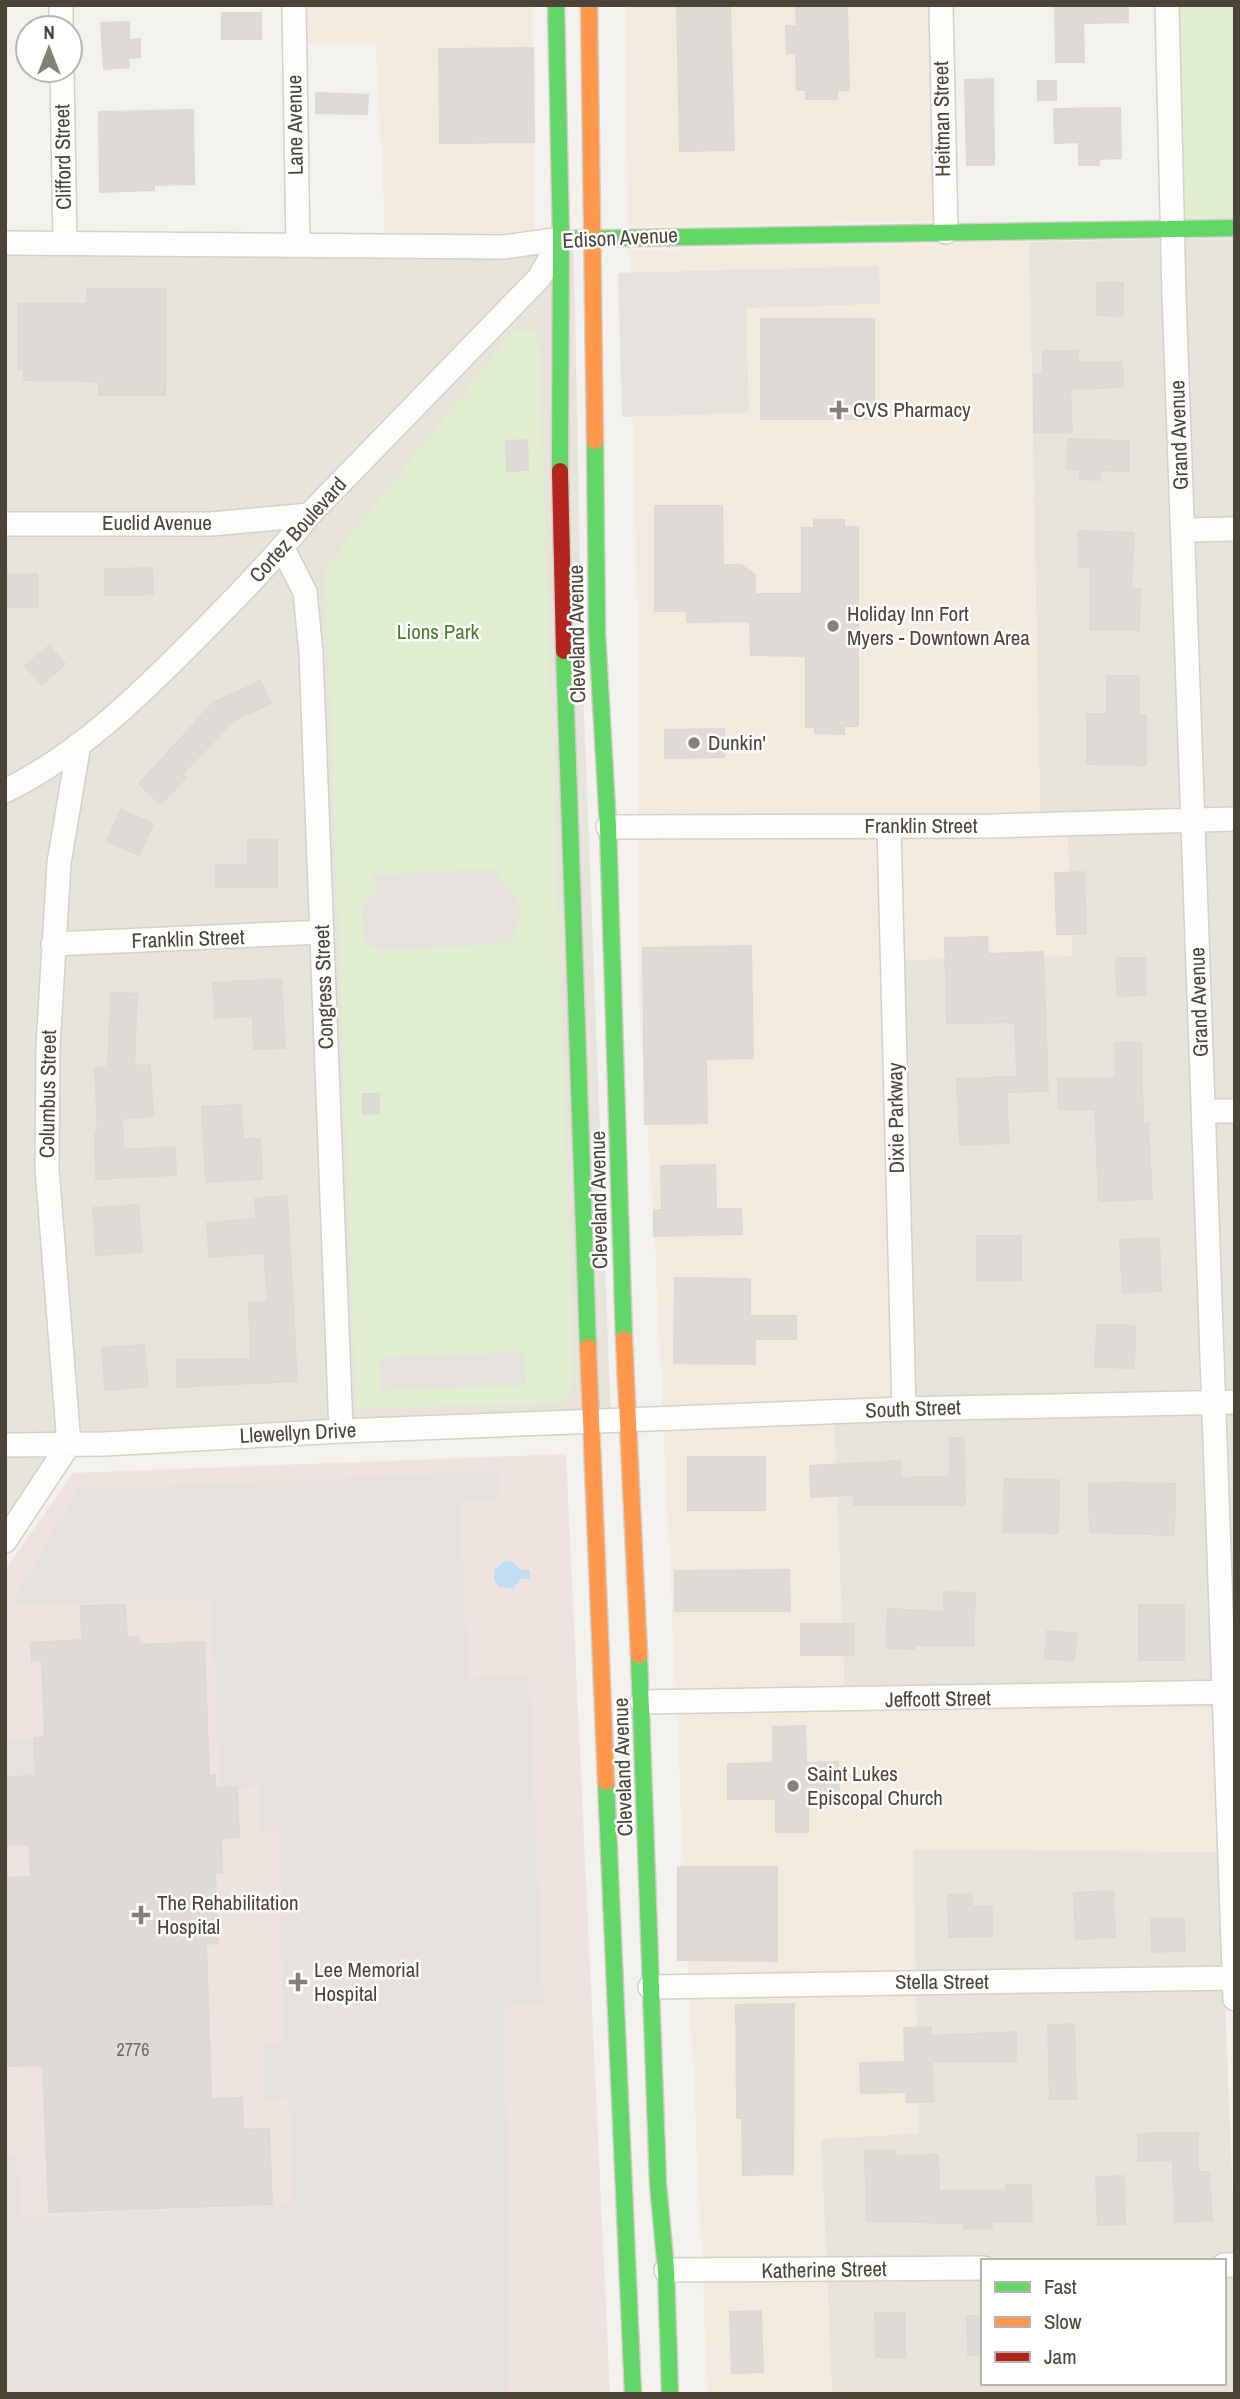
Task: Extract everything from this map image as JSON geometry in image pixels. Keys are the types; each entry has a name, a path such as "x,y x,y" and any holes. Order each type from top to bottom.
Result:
{"main road":[{"name":"Cleveland Avenue","path":"556,5 561,239 560,523 590,1421 633,2394"},
{"name":"Cleveland Avenue","path":"589,5 597,633 608,827 626,1420 642,1702 650,1987 670,2394"},
{"name":"Edison Avenue","path":"561,239 1235,228"},
{"path":"569,772 608,827"}],"street":[{"name":"Lane Avenue","path":"294,5 298,246"},
{"name":"Heitman Street","path":"941,5 946,232"},
{"name":"Grand Avenue","path":"1167,5 1203,1111 1224,1401 1235,1999"},
{"name":"Clifford Street","path":"62,84 65,243"},
{"name":"Edison Avenue","path":"5,243 504,247 561,239"},
{"name":"Cortez Boulevard","path":"5,791 79,744 158,677 282,549 309,515 539,278 561,239"},
{"name":"Euclid Avenue","path":"5,524 212,524 309,515"},
{"path":"1183,530 1235,528"},
{"name":"Congress Street","path":"282,549 304,592 317,768 341,1431"},
{"name":"Columbus Street","path":"69,1444 47,1169 53,944 59,863 79,744"},
{"name":"Franklin Street","path":"608,827 889,827 1235,819"},
{"name":"Dixie Parkway","path":"889,827 904,1409"},
{"name":"Franklin Street","path":"53,944 322,932"},
{"path":"1203,1111 1235,1111"},
{"name":"South Street","path":"590,1421 1224,1401"},
{"name":"Llewellyn Drive","path":"5,1445 590,1421"},
{"path":"5,1541 69,1444"},
{"name":"Jeffcott Street","path":"642,1702 1229,1692"},
{"name":"Stella Street","path":"650,1987 1234,1978"},
{"name":"Katherine Street","path":"666,2270 981,2268"}],"shaded area":[{"path":"304,5 532,5 534,233 385,236 376,43 304,44"},
{"path":"625,5 930,5 935,221 628,227"},
{"path":"1163,239 1214,1707 845,1705 834,1416 907,1415 904,959 1072,955 1067,821 1040,812 1029,242"},
{"path":"1183,239 1235,239 1235,1728"},
{"path":"574,241 581,634 611,1420 70,1444 5,1541 5,243"},
{"path":"1029,242 1040,811 1067,821 1072,956 904,960 907,1416 834,1417 845,1705 1214,1707 1219,1852 913,1849 919,2133 821,2139 832,2394 708,2394 655,1245 638,987 638,651 629,250"},
{"path":"879,266 880,304 746,308 749,413 622,417 618,273"},
{"path":"492,869 518,899 521,916 509,943 379,951 364,941 361,906 380,887 369,875"},
{"path":"524,1352 526,1385 381,1391 380,1357"},
{"name":"Lee Memorial Hospital","path":"566,1454 610,2394 5,2394 5,1570 73,1473"},
{"path":"498,1471 498,1500 459,1502 469,1678 529,1676 543,2003 504,2007 510,2306 507,2394 5,2394 5,2154 17,2154 20,2218 294,2205 289,2098 263,2099 263,2045 283,2044 280,1831 261,1832 260,1786 220,1787 211,1599 11,1605 77,1490"},
{"path":"5,1729 6,1740 34,1738 36,1776 5,1801"},
{"path":"912,1849 1219,1852 1235,2250 1235,2394 832,2394 821,2139 919,2133"}],"green space":[{"path":"1173,5 1235,5 1235,221 1178,221"},
{"name":"Lions Park","path":"514,330 535,330 539,348 574,1378 566,1402 356,1409 325,568"}],"water":[{"path":"505,1561 514,1563 521,1570 530,1570 530,1579 521,1579 513,1588 499,1587 494,1580 494,1570"}],"building":[{"path":"796,5 847,5 849,90 837,90 837,99 806,99 806,90 797,90 796,53 787,54 786,26 797,26"},
{"path":"1055,5 1128,5 1128,22 1083,23 1084,62 1056,62"},
{"path":"730,6 734,150 680,151 677,7"},
{"path":"222,13 261,13 261,39 222,39"},
{"path":"129,22 129,40 140,39 140,57 128,58 129,67 104,69 101,23"},
{"path":"533,48 534,142 440,143 439,49"},
{"path":"993,79 994,165 967,165 965,80"},
{"path":"1038,81 1056,81 1056,100 1038,100"},
{"path":"316,93 368,95 367,114 316,113"},
{"path":"1120,108 1121,158 1099,159 1099,165 1079,165 1079,142 1055,143 1054,109"},
{"path":"193,110 194,184 154,185 154,190 100,192 99,112"},
{"path":"1097,283 1123,283 1123,316 1097,315"},
{"path":"87,289 166,289 165,395 99,395 99,381 24,380 24,369 18,369 18,304 87,304"},
{"name":"CVS Pharmacy","path":"761,319 874,319 874,419 761,419"},
{"path":"1043,351 1078,351 1078,363 1122,362 1123,387 1070,389 1072,432 1034,432 1034,375 1043,374"},
{"path":"1068,439 1129,441 1129,471 1100,470 1100,480 1080,479 1080,469 1067,469"},
{"path":"527,440 528,470 507,471 506,441"},
{"path":"655,506 722,506 723,565 741,565 755,575 755,594 802,594 802,528 814,528 814,520 844,520 844,527 858,527 858,726 844,726 844,734 815,733 815,727 806,727 806,656 751,655 750,621 687,622 687,611 655,611"},
{"path":"1079,531 1134,533 1131,589 1140,589 1139,630 1090,629 1090,567 1078,567"},
{"path":"152,568 153,594 105,595 105,569"},
{"path":"37,574 38,607 5,607 5,575"},
{"path":"49,646 65,664 42,684 25,666"},
{"path":"1107,676 1139,676 1139,715 1146,715 1146,765 1087,764 1087,714 1107,714"},
{"path":"260,681 271,703 234,720 182,774 186,777 161,804 139,784 213,703"},
{"name":"Dunkin'","path":"724,729 724,757 665,758 665,730"},
{"path":"121,810 153,824 139,855 107,841"},
{"path":"248,840 277,840 277,887 216,887 216,865 248,865"},
{"path":"1084,872 1086,934 1057,934 1055,873"},
{"path":"987,937 988,954 1043,952 1048,1091 1006,1092 1009,1143 960,1145 957,1079 1017,1077 1015,1022 947,1023 945,938"},
{"path":"751,946 753,1058 706,1059 707,1123 645,1124 643,948"},
{"path":"1116,958 1145,958 1146,995 1117,996"},
{"path":"281,979 285,1048 254,1049 253,1016 215,1018 213,983"},
{"path":"111,993 137,994 134,1066 150,1065 153,1116 122,1118 123,1150 175,1147 176,1175 96,1179 95,1131 98,1131 95,1068 108,1067"},
{"path":"1115,1043 1141,1043 1143,1124 1148,1124 1152,1199 1099,1201 1095,1109 1059,1109 1058,1079 1116,1078"},
{"path":"363,1094 379,1094 379,1113 363,1114"},
{"path":"241,1105 243,1139 260,1139 262,1179 206,1182 202,1107"},
{"path":"715,1165 716,1209 741,1209 742,1234 654,1236 654,1210 662,1210 661,1166"},
{"path":"287,1196 297,1381 177,1387 177,1360 251,1359 249,1303 268,1302 264,1253 209,1257 207,1223 256,1219 255,1199"},
{"path":"138,1205 142,1252 96,1255 93,1208"},
{"path":"977,1236 1021,1236 1021,1280 977,1280"},
{"path":"1159,1238 1161,1291 1123,1293 1120,1240"},
{"path":"675,1278 750,1279 750,1316 796,1316 796,1339 755,1339 755,1364 674,1363"},
{"path":"1097,1325 1135,1326 1134,1368 1095,1367"},
{"path":"144,1345 148,1386 105,1390 102,1348"},
{"path":"950,1438 964,1438 965,1505 854,1505 854,1495 811,1497 810,1466 900,1461 901,1478 950,1477"},
{"path":"688,1457 765,1457 765,1510 688,1510"},
{"path":"1005,1479 1059,1480 1058,1533 1003,1532"},
{"path":"1089,1484 1175,1484 1174,1535 1090,1532"},
{"path":"789,1570 790,1611 675,1611 675,1571"},
{"path":"944,1592 975,1593 973,1646 914,1645 914,1649 886,1648 888,1609 944,1612"},
{"path":"125,1605 127,1638 139,1637 139,1645 204,1642 209,1776 215,1775 215,1788 237,1787 239,1837 221,1838 222,1873 215,1873 218,1943 206,1944 211,2099 242,2098 243,2130 269,2129 272,2204 49,2212 43,2065 5,2066 5,1878 31,1877 30,1844 5,1845 6,1777 36,1776 34,1738 45,1737 42,1660 32,1661 31,1643 82,1640 81,1606"},
{"path":"1139,1605 1184,1605 1184,1660 1139,1660"},
{"path":"801,1624 854,1624 854,1655 801,1655"},
{"path":"1047,1631 1077,1634 1074,1661 1045,1658"},
{"path":"805,1726 806,1763 838,1762 839,1798 808,1799 808,1832 776,1832 776,1799 728,1799 728,1764 773,1763 773,1727"},
{"path":"678,1867 777,1867 777,1961 678,1960"},
{"path":"1113,1891 1115,1937 1076,1939 1074,1893"},
{"path":"972,1894 972,1907 992,1907 992,1936 949,1937 948,1895"},
{"path":"1184,1918 1185,1951 1152,1952 1151,1919"},
{"path":"794,2004 793,2174 743,2175 742,2118 737,2118 736,2005"},
{"path":"1074,2024 1076,2099 1050,2099 1048,2025"},
{"path":"931,2027 931,2036 1016,2032 1016,2061 932,2061 933,2102 907,2102 906,2092 861,2093 860,2063 905,2062 904,2028"},
{"path":"1198,2133 1198,2172 1209,2172 1212,2220 1175,2222 1173,2160 1138,2161 1138,2134"},
{"path":"894,2150 894,2156 938,2155 939,2191 1006,2190 1006,2185 1031,2185 1032,2221 991,2222 992,2228 964,2229 964,2223 867,2221 865,2151"},
{"path":"1124,2176 1125,2224 1098,2225 1096,2177"},
{"path":"761,2311 763,2372 732,2373 730,2312"},
{"path":"875,2313 905,2313 905,2357 876,2357"},
{"path":"967,2316 981,2316 981,2355 968,2355"}],"traffic: fast":[{"path":"556,5 561,239 560,471"},
{"path":"568,239 1235,228"},
{"path":"595,441 597,633 608,827 624,1339"},
{"path":"564,651 588,1347"},
{"path":"639,1655 658,2184 666,2270 670,2394"},
{"path":"606,1782 633,2394"}],"traffic: slow":[{"path":"589,5 595,441"},
{"path":"624,1339 639,1655"},
{"path":"588,1347 606,1782"}],"traffic: jam":[{"path":"560,471 564,651"}],"place":[{"name":"CVS Pharmacy","path":"839,410"},
{"name":"Holiday Inn Fort Myers - Downtown Area","path":"833,626"},
{"name":"Dunkin'","path":"694,743"},
{"name":"Saint Lukes Episcopal Church","path":"793,1786"},
{"name":"The Rehabilitation Hospital","path":"141,1915"},
{"name":"Lee Memorial Hospital","path":"298,1982"}]}
